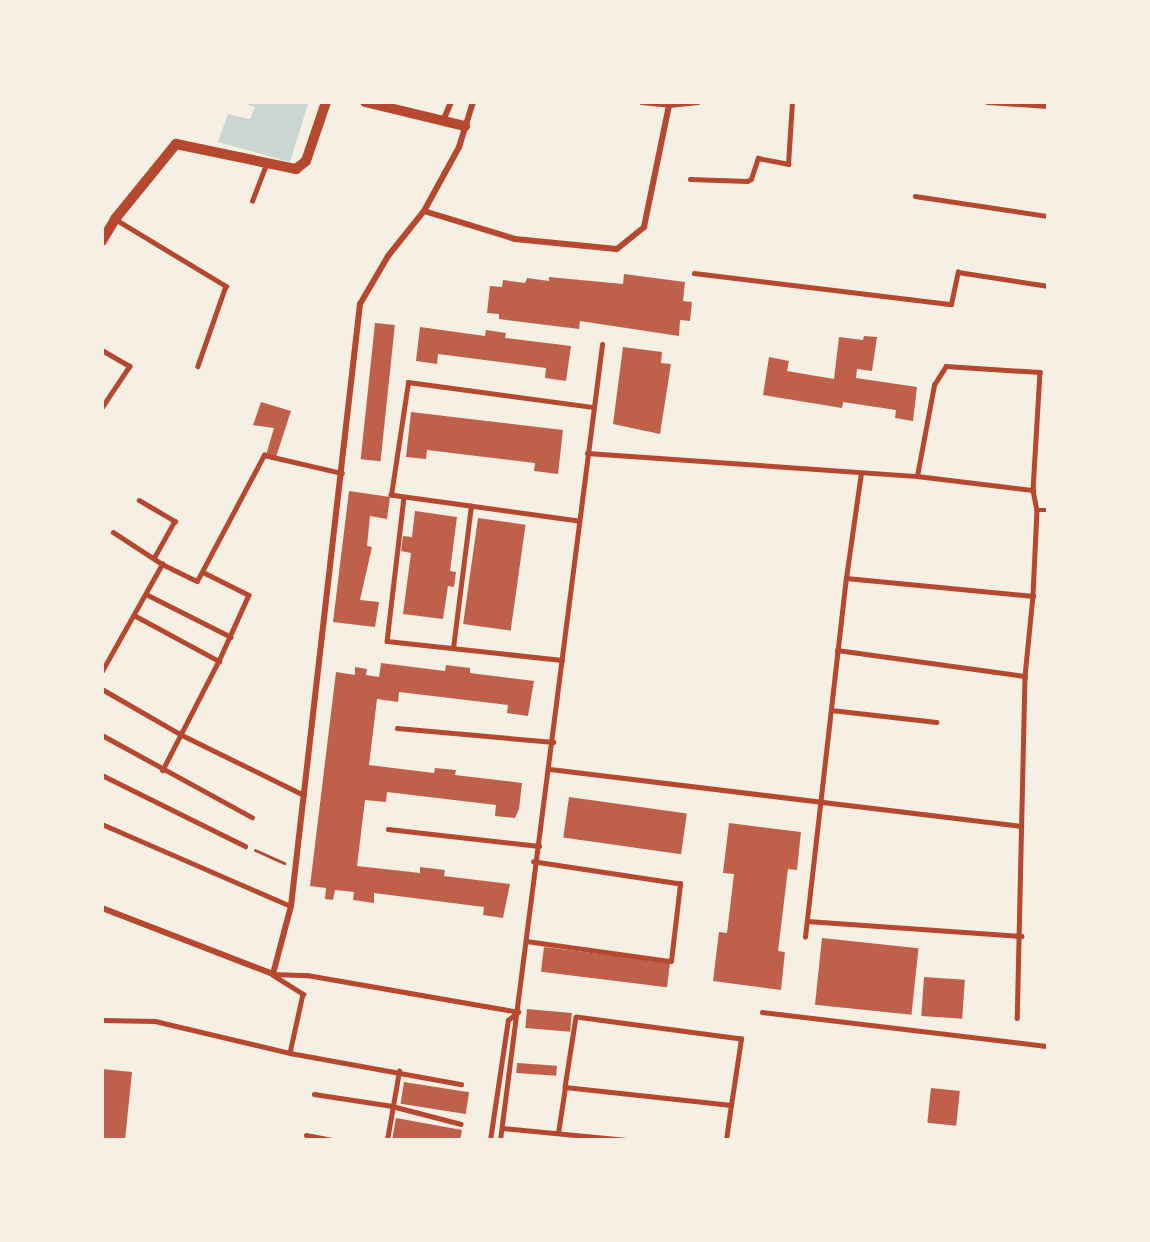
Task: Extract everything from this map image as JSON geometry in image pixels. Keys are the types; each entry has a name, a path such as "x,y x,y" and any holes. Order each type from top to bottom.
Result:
{"street":[{"path":"102,242 115,219 176,144 296,169 306,161 326,102"},
{"path":"364,102 465,126"},
{"path":"443,121 451,102"},
{"path":"102,908 273,974 291,906 360,304 388,256 423,211 459,147 473,102"},
{"path":"642,102 669,105 698,102"},
{"path":"988,102 1048,106"},
{"path":"423,211 515,240 617,249 644,227 669,105"}],"lane":[{"path":"690,179 747,181 758,158 788,164 792,102"},
{"path":"252,201 267,162"},
{"path":"915,196 1048,216"},
{"path":"115,219 226,286 198,366"},
{"path":"694,273 951,304 958,272 1048,286"},
{"path":"500,1140 518,1012 534,862 539,846 550,769 578,520 602,345"},
{"path":"102,350 130,366 102,408"},
{"path":"917,476 934,385 946,366 1040,372 1033,490 1037,510 1033,596 1025,676 1021,936 1017,1018"},
{"path":"578,520 391,495 408,382 593,407"},
{"path":"587,453 917,476 1033,490"},
{"path":"113,532 155,557 162,564 196,581 203,572 264,455 342,473"},
{"path":"805,938 837,650 861,473"},
{"path":"404,497 387,641 562,660"},
{"path":"139,500 175,521 155,557"},
{"path":"453,648 471,506"},
{"path":"1037,510 1048,510"},
{"path":"102,671 162,564"},
{"path":"163,770 219,662 249,595 203,572"},
{"path":"846,578 1033,596"},
{"path":"146,594 231,637"},
{"path":"134,615 219,662"},
{"path":"837,650 1025,676"},
{"path":"102,689 182,735 304,795"},
{"path":"831,710 936,722"},
{"path":"397,728 553,742"},
{"path":"102,735 252,817"},
{"path":"550,769 821,804 1022,826"},
{"path":"102,775 244,846"},
{"path":"102,824 291,906"},
{"path":"388,830 539,846"},
{"path":"526,941 671,961 680,884 534,862"},
{"path":"807,921 1021,936"},
{"path":"273,974 307,975 518,1012"},
{"path":"273,974 303,994 290,1053"},
{"path":"490,1140 508,1020 518,1012"},
{"path":"762,1012 1048,1046"},
{"path":"558,1133 576,1017 741,1039 726,1140"},
{"path":"102,1020 155,1021 290,1053 461,1084"},
{"path":"387,1140 399,1071"},
{"path":"565,1087 731,1106"},
{"path":"314,1094 392,1106 461,1124"},
{"path":"502,1128 626,1140"},
{"path":"306,1136 332,1140"}],"path":[{"path":"244,846 295,867"}],"shaded area":[{"path":"240,102 308,104 290,162 218,142 228,114 250,119 255,107"}],"building":[{"path":"624,274 685,282 683,301 692,302 690,321 680,320 679,336 580,321 579,329 499,319 499,314 487,313 490,286 502,287 503,280 525,283 527,278 549,281 549,277 623,284"},
{"path":"375,323 395,325 381,461 361,459"},
{"path":"420,327 485,336 486,330 506,333 505,338 571,346 566,381 545,378 546,368 438,354 437,364 416,361"},
{"path":"864,336 877,337 872,371 857,369 856,378 917,387 913,421 895,418 896,410 843,402 842,408 763,395 769,357 789,361 787,371 834,379 839,337 863,340"},
{"path":"623,347 662,352 661,363 671,364 660,434 613,424"},
{"path":"261,402 291,411 276,457 266,455 274,428 253,425"},
{"path":"411,412 563,430 558,474 534,471 535,463 427,450 426,459 406,457"},
{"path":"349,491 390,497 387,519 370,516 367,546 372,547 360,600 379,602 375,627 333,622"},
{"path":"415,511 457,517 450,571 456,572 454,587 448,586 443,619 403,614 411,553 401,551 403,536 412,537"},
{"path":"478,518 526,525 511,631 463,624"},
{"path":"381,663 445,671 446,665 470,668 470,673 534,681 528,716 507,713 508,705 399,692 398,702 377,699 369,765 434,773 435,768 456,770 455,775 522,783 519,809 515,818 495,816 496,805 387,792 386,802 365,800 357,866 420,873 420,867 445,870 444,876 510,884 503,918 483,915 484,907 374,893 374,903 353,900 354,892 335,890 333,900 325,899 326,888 310,886 336,672 355,675 355,667 367,669 366,675 379,677"},
{"path":"569,797 687,814 681,854 563,838"},
{"path":"729,823 801,832 797,870 788,869 778,951 785,952 781,990 713,981 719,932 727,933 734,874 723,873"},
{"path":"822,938 918,948 911,1015 815,1005"},
{"path":"544,947 670,962 667,987 541,972"},
{"path":"924,977 965,980 962,1019 921,1016"},
{"path":"527,1009 572,1013 570,1032 525,1028"},
{"path":"517,1063 557,1066 556,1076 516,1073"},
{"path":"102,1069 132,1072 125,1140 102,1140"},
{"path":"404,1082 469,1092 466,1114 401,1104"},
{"path":"931,1088 960,1091 956,1126 927,1123"},
{"path":"396,1118 462,1130 460,1140 392,1140"}]}
